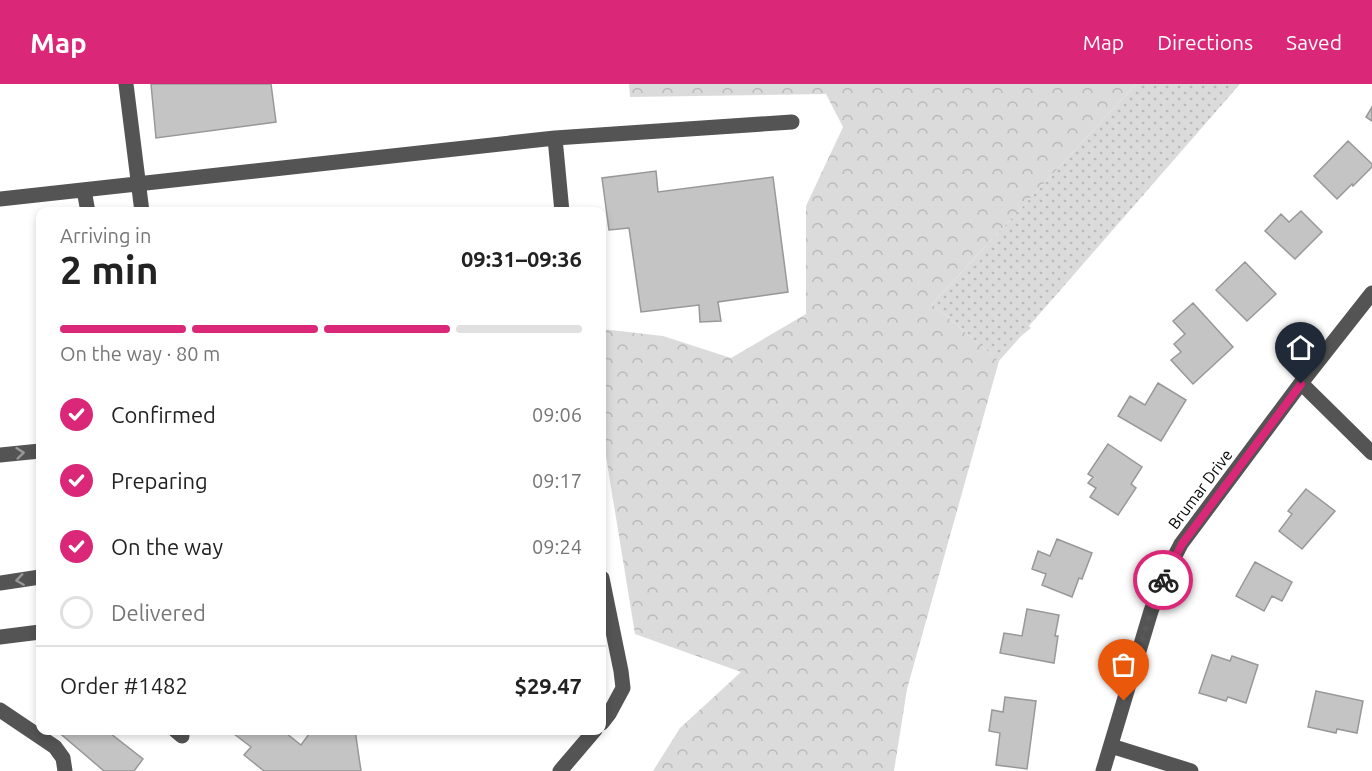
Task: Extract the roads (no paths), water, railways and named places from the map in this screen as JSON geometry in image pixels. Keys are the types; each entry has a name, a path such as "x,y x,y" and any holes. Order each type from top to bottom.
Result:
{"street":[{"path":"126,84 141,207"},
{"path":"0,199 555,138 792,123"},
{"path":"555,138 561,207"},
{"path":"84,190 87,207"},
{"name":"Brumar Drive","path":"1102,771 1151,611 1165,574 1182,544 1372,293"},
{"path":"1301,384 1372,453"},
{"path":"0,455 36,451"},
{"path":"0,583 36,578"},
{"path":"606,598 621,671 622,688 606,718"},
{"path":"0,637 36,632"},
{"path":"0,710 36,734"},
{"path":"38,735 56,747 63,758 65,771"},
{"path":"560,771 591,735"},
{"path":"1111,746 1191,771"}]}
